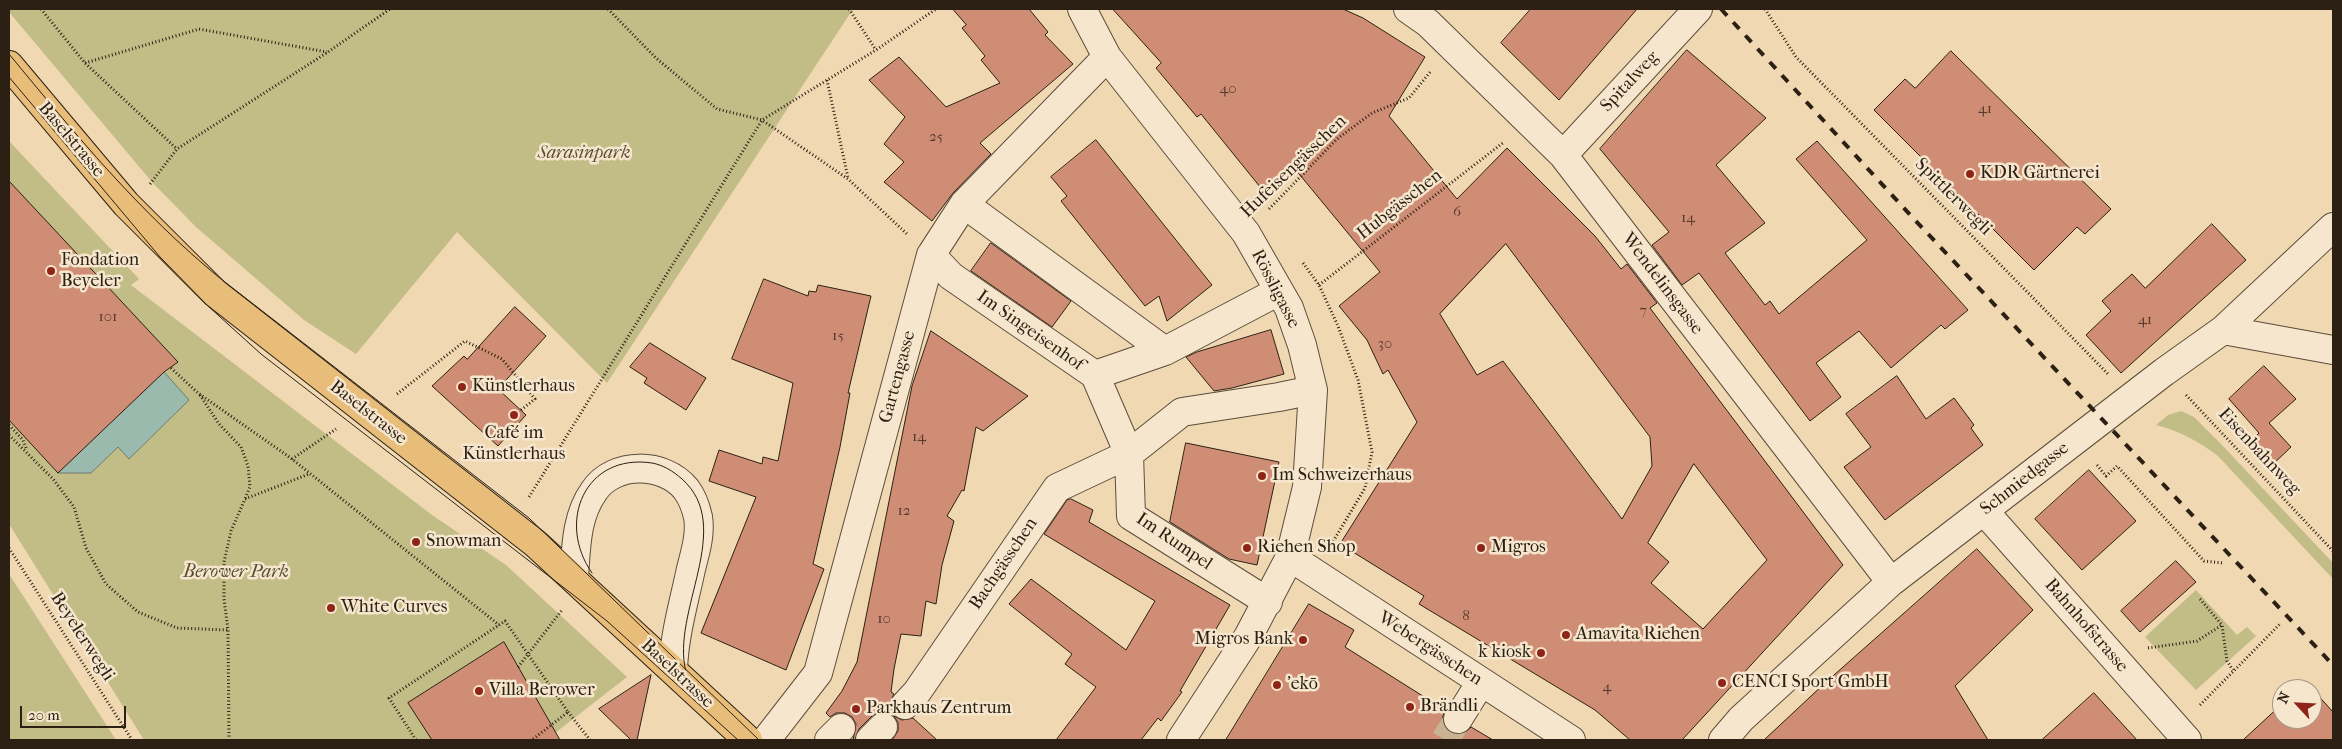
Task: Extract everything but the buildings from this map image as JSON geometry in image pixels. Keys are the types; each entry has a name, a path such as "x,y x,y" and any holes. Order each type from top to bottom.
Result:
{"main road":[{"name":"Baselstrasse","path":"9,65 126,204 215,293 536,544 748,740"}],"street":[{"name":"Rössligasse","path":"1082,9 1107,57 1246,233 1284,300 1302,345 1313,390 1307,487 1290,557 1248,637 1181,740"},
{"name":"Wendelinsgasse","path":"1408,9 1428,22 1563,155 1891,582"},
{"name":"Spitalweg","path":"1563,155 1698,9"},
{"name":"Gartengasse","path":"766,740 818,673 931,255 964,204 1107,57"},
{"path":"964,204 1165,351"},
{"name":"Schmiedgasse","path":"1723,740 1741,719 1891,582 2164,372 2223,330 2333,227"},
{"name":"Im Singeisenhof","path":"931,255 951,276 1095,375 1129,454"},
{"path":"1095,375 1165,351 1284,300"},
{"path":"2223,330 2333,350"},
{"path":"1129,454 1182,412 1279,398 1313,390"},
{"name":"Im Rumpel","path":"1129,454 1131,516 1268,602"},
{"name":"Bachgässchen","path":"904,705 917,692 1057,488 1129,454"},
{"path":"574,578 576,537 583,512 594,490 608,476 629,469 645,468 662,472 686,488 693,501 698,518 697,545 678,632 673,670"},
{"name":"Bahnhofstrasse","path":"1984,511 2181,734"},
{"name":"Webergässchen","path":"1290,557 1571,740"},
{"path":"1458,719 1481,682"}],"path":[{"path":"41,9 85,63 177,149"},
{"path":"147,185 152,182 177,149 328,52 390,9"},
{"path":"608,9 656,58 717,108 762,120 848,179 931,255"},
{"path":"849,9 876,50"},
{"path":"528,499 762,120 876,50 936,9"},
{"name":"Spittlerwegli","path":"1765,9 1796,57 2131,398"},
{"path":"85,63 200,29 328,52"},
{"name":"Hufeisengässchen","path":"1246,233 1337,139 1372,113 1409,98 1451,46"},
{"path":"827,80 848,179"},
{"name":"Hubgässchen","path":"1284,300 1529,123"},
{"path":"395,396 465,341 502,359 535,399 521,410"},
{"path":"170,368 198,393 292,459 500,625"},
{"name":"Eisenbahnweg","path":"2164,372 2333,551"},
{"path":"198,393 219,424 241,448 249,473 250,487 231,531 224,562 224,600 228,630 228,740"},
{"path":"9,425 23,440 28,452"},
{"path":"292,459 336,429"},
{"path":"9,435 53,478 74,506 86,548 106,584 138,612 177,628 228,630"},
{"path":"2091,460 2106,476 2117,466 2204,561 2223,563"},
{"path":"245,499 310,474"},
{"name":"Beyelerwegli","path":"9,548 132,740"},
{"path":"2200,599 2222,625 2227,661 2233,670"},
{"path":"518,667 564,608"},
{"path":"416,740 389,698 505,620 568,712 590,740"},
{"path":"2181,734 2233,670 2280,623"},
{"path":"2104,646 2146,648 2189,643 2197,641 2222,625"},
{"path":"532,740 568,712"}],"green space":[{"name":"Sarasinpark","path":"9,9 853,9 607,383 457,232 356,354 304,320 196,227 152,182 9,12"},
{"name":"Berower Park","path":"9,141 139,279 131,285 432,515 506,565 627,677 546,740 144,740 9,524"},
{"path":"2181,411 2194,417 2222,445 2333,563 2333,579 2218,456 2188,437 2156,425 2168,415"},
{"path":"9,574 116,740 9,740"},
{"path":"2196,590 2237,635 2247,627 2256,636 2196,690 2145,637"}],"shaded area":[{"path":"164,372 189,400 129,459 118,447 91,473 58,473"}],"tunnel":[{"path":"1445,740 1458,719"}],"tram line":[{"path":"9,54 109,172 191,254 529,518 759,740"},
{"path":"9,77 160,257 208,306 261,354 607,621 738,740"},
{"path":"592,573 581,553 577,533 577,513 583,495 594,480 609,469 629,463 656,464 675,473 682,479 697,499 703,521 703,545 686,623 683,648 686,672"}],"railway":[{"path":"1721,9 1914,219 2333,665"}],"place":[{"name":"KDR Gärtnerei","path":"1970,174"},
{"name":"Fondation Beyeler","path":"51,271"},
{"name":"Künstlerhaus","path":"462,387"},
{"name":"Café im Künstlerhaus","path":"514,415"},
{"name":"Im Schweizerhaus","path":"1262,476"},
{"name":"Snowman","path":"416,542"},
{"name":"Riehen Shop","path":"1247,548"},
{"name":"Migros","path":"1481,548"},
{"name":"White Curves","path":"331,608"},
{"name":"Amavita Riehen","path":"1566,635"},
{"name":"Migros Bank","path":"1303,640"},
{"name":"k kiosk","path":"1541,653"},
{"name":"CENCI Sport GmbH","path":"1722,683"},
{"name":"'ekō","path":"1277,685"},
{"name":"Villa Berower","path":"479,691"},
{"name":"Brändli","path":"1410,707"},
{"name":"Parkhaus Zentrum","path":"856,709"}]}
